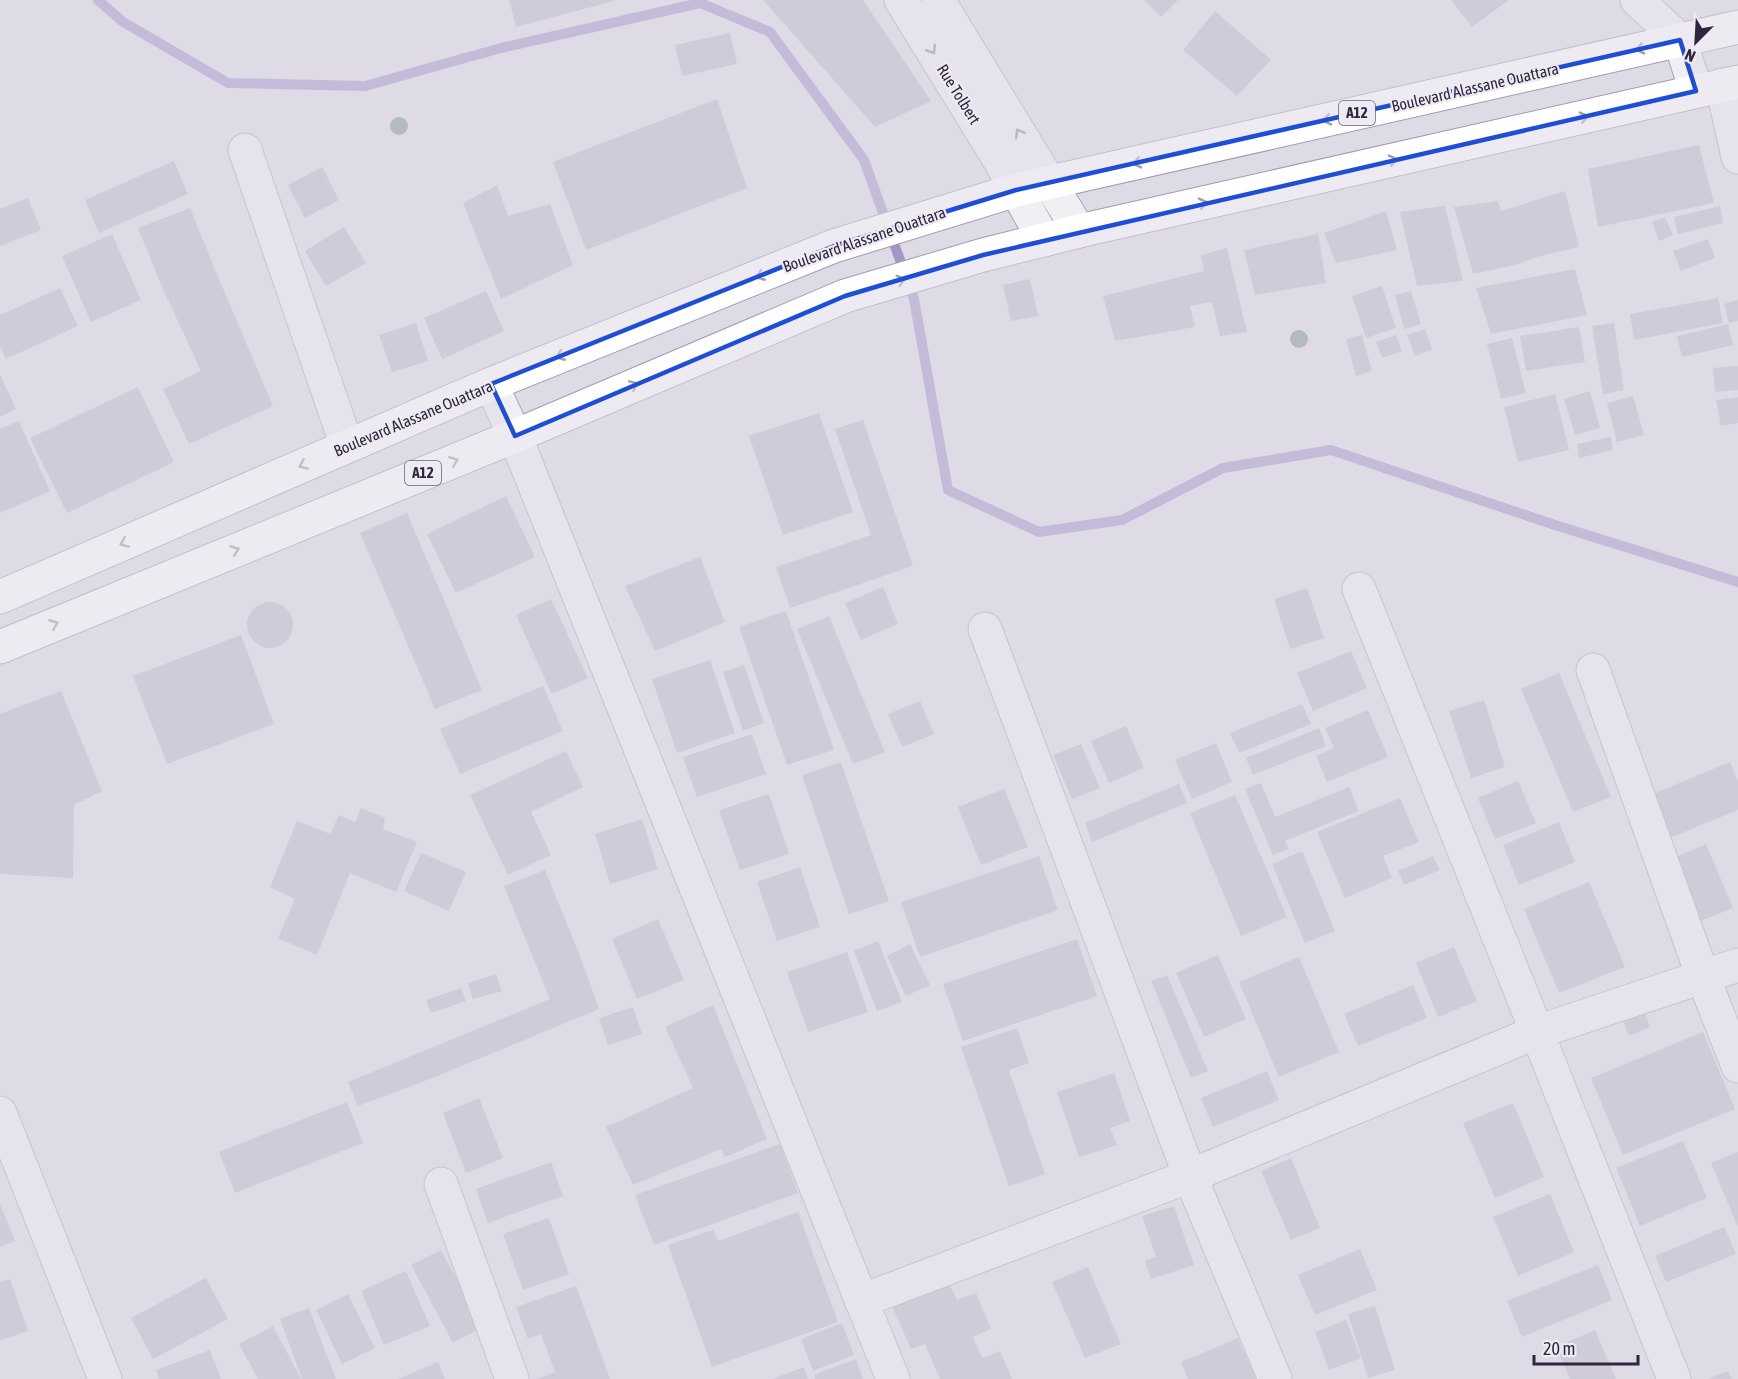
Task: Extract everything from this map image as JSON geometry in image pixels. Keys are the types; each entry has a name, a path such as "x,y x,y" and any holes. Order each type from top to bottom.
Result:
{"main road":[{"name":"Boulevard Alassane Ouattara","path":"0,597 491,384 834,246 1016,190 1738,27"},
{"name":"A12","path":"0,646 515,436 845,296 983,255 1078,231 1719,86"}],"street":[{"name":"Rue Tolbert","path":"901,0 999,159 1044,240"},
{"name":"Rue Tolbert","path":"938,0 1078,231"},
{"path":"1637,0 1680,40 1719,86 1738,157"},
{"path":"244,150 347,446"},
{"path":"491,384 515,436 893,1379"},
{"path":"1359,589 1674,1379"},
{"path":"985,629 1190,1176 1275,1379"},
{"path":"1593,670 1703,977 1738,1066"},
{"path":"861,1301 1190,1176 1537,1032 1738,965"},
{"path":"0,1113 105,1379"},
{"path":"441,1184 512,1379"}],"highlighted area":[{"path":"1680,40 1696,91 983,255 845,296 515,436 491,384 834,246 1016,190"}],"building":[{"path":"509,0 614,0 614,1 516,27"},
{"path":"763,0 863,0 931,101 875,127"},
{"path":"1144,0 1178,0 1161,17"},
{"path":"1451,0 1509,0 1472,27"},
{"path":"1215,11 1271,60 1237,96 1183,50"},
{"path":"730,33 737,64 682,76 675,45"},
{"path":"717,99 747,188 586,250 553,162"},
{"path":"1699,145 1714,203 1598,227 1588,169"},
{"path":"174,161 188,194 99,233 85,200"},
{"path":"322,167 339,200 305,218 288,185"},
{"path":"497,185 508,216 550,204 573,265 501,299 463,203"},
{"path":"1565,191 1579,247 1473,274 1454,207 1498,201 1501,211"},
{"path":"28,198 41,230 0,246 0,209"},
{"path":"1445,206 1463,281 1417,286 1400,212"},
{"path":"1720,206 1723,223 1678,234 1674,217"},
{"path":"190,208 273,406 189,444 163,389 201,371 162,287 138,228"},
{"path":"1386,211 1397,250 1336,263 1324,233"},
{"path":"1665,217 1673,235 1659,241 1652,222"},
{"path":"344,227 366,263 326,286 305,251"},
{"path":"112,234 141,300 91,322 62,256"},
{"path":"1318,234 1326,283 1255,295 1244,250"},
{"path":"1708,239 1715,258 1681,271 1673,251"},
{"path":"1227,248 1247,332 1220,336 1212,302 1190,306 1195,327 1115,341 1103,296 1204,271 1201,255"},
{"path":"1575,269 1587,315 1491,334 1476,288"},
{"path":"1030,279 1038,316 1011,321 1003,285"},
{"path":"1382,286 1396,328 1366,338 1352,296"},
{"path":"60,288 78,326 6,359 0,346 0,315"},
{"path":"486,291 504,331 442,359 424,318"},
{"path":"1411,291 1421,324 1404,329 1395,295"},
{"path":"1718,298 1723,323 1634,340 1630,314"},
{"path":"1738,300 1738,321 1729,323 1724,304"},
{"path":"416,323 428,361 392,372 379,335"},
{"path":"1614,323 1624,390 1603,394 1592,326"},
{"path":"1728,324 1733,345 1682,357 1677,336"},
{"path":"1579,327 1585,362 1526,371 1520,336"},
{"path":"1425,329 1432,350 1415,356 1407,335"},
{"path":"1362,335 1372,371 1356,376 1346,339"},
{"path":"1396,335 1402,351 1382,358 1376,342"},
{"path":"1512,338 1526,393 1501,399 1487,344"},
{"path":"1738,366 1738,390 1715,392 1713,368"},
{"path":"0,374 16,409 0,417"},
{"path":"138,387 174,462 67,513 30,438"},
{"path":"1590,391 1600,428 1575,435 1564,399"},
{"path":"1555,394 1569,450 1518,462 1504,407"},
{"path":"1633,396 1644,435 1617,442 1607,403"},
{"path":"1738,397 1738,423 1721,426 1716,400"},
{"path":"819,413 853,512 783,535 749,436"},
{"path":"863,420 913,566 790,608 776,567 871,535 835,429"},
{"path":"19,421 50,491 0,513 0,429"},
{"path":"1611,437 1613,450 1579,458 1577,444"},
{"path":"506,496 535,557 456,593 427,534"},
{"path":"407,513 482,690 435,709 360,533"},
{"path":"700,557 725,622 655,651 625,586"},
{"path":"883,587 898,624 861,640 845,603"},
{"path":"1307,588 1324,638 1290,649 1274,599"},
{"path":"551,599 588,678 552,694 516,615"},
{"path":"270,602 279,603 286,609 292,616 292,634 286,641 279,647 270,648 261,647 254,641 248,634 247,625 248,616 254,609 261,603"},
{"path":"786,611 834,750 787,765 739,627"},
{"path":"829,616 885,752 853,764 797,629"},
{"path":"241,635 274,724 167,764 133,676"},
{"path":"1351,651 1367,688 1313,711 1297,673"},
{"path":"710,660 735,733 677,753 652,679"},
{"path":"744,665 764,723 743,731 723,672"},
{"path":"1559,673 1611,797 1573,812 1521,689"},
{"path":"543,686 563,731 460,774 440,729"},
{"path":"61,691 102,791 74,805 73,878 0,874 0,714"},
{"path":"1484,700 1505,767 1471,778 1449,711"},
{"path":"920,701 934,734 902,747 888,714"},
{"path":"1302,704 1311,724 1239,753 1230,733"},
{"path":"1368,710 1388,757 1327,782 1316,756 1334,748 1325,728"},
{"path":"1126,726 1144,768 1109,783 1091,741"},
{"path":"1319,728 1326,746 1253,775 1246,758"},
{"path":"752,734 766,774 697,797 683,757"},
{"path":"1216,743 1232,782 1192,799 1175,760"},
{"path":"1081,744 1100,788 1072,799 1053,755"},
{"path":"566,751 583,787 531,812 551,855 508,875 470,795"},
{"path":"841,762 889,901 849,914 802,775"},
{"path":"1730,762 1738,781 1738,810 1667,839 1648,796"},
{"path":"1518,781 1536,823 1495,839 1478,798"},
{"path":"1261,783 1275,817 1349,787 1359,811 1285,841 1289,849 1273,855 1245,789"},
{"path":"1179,784 1187,803 1092,842 1085,823"},
{"path":"1004,789 1028,847 981,865 958,807"},
{"path":"769,794 789,854 740,870 719,810"},
{"path":"1235,795 1287,917 1241,936 1190,813"},
{"path":"1400,798 1419,842 1383,856 1392,878 1345,898 1317,832"},
{"path":"361,808 385,818 383,829 417,842 396,892 350,873 317,955 278,938 295,899 270,887 297,821 330,834 339,815 355,822"},
{"path":"642,819 658,869 610,884 595,834"},
{"path":"1559,822 1575,862 1519,885 1503,845"},
{"path":"1706,844 1733,908 1698,922 1671,859"},
{"path":"1302,851 1335,931 1305,943 1272,864"},
{"path":"421,853 466,872 449,911 404,891"},
{"path":"1039,856 1058,910 920,957 901,902"},
{"path":"1433,856 1440,870 1404,885 1398,871"},
{"path":"800,867 820,927 777,941 757,882"},
{"path":"545,870 599,1009 435,1077 358,1106 348,1082 550,999 504,886"},
{"path":"1589,882 1625,967 1559,993 1524,909"},
{"path":"658,919 684,980 637,999 612,939"},
{"path":"1077,939 1097,996 963,1041 943,984"},
{"path":"878,941 902,1002 877,1011 854,951"},
{"path":"910,944 930,985 906,996 887,956"},
{"path":"1454,947 1477,1001 1438,1017 1416,963"},
{"path":"847,952 868,1012 808,1032 787,972"},
{"path":"1218,955 1246,1019 1204,1037 1176,973"},
{"path":"1299,957 1339,1052 1279,1077 1239,982"},
{"path":"496,974 502,991 473,999 468,983"},
{"path":"1167,975 1208,1071 1191,1078 1151,981"},
{"path":"1413,985 1427,1018 1358,1046 1344,1014"},
{"path":"461,988 466,1001 431,1013 426,1000"},
{"path":"1641,1003 1650,1027 1629,1036 1619,1011"},
{"path":"713,1005 767,1139 725,1157 721,1149 633,1185 606,1127 693,1088 665,1027"},
{"path":"633,1007 642,1034 608,1045 599,1018"},
{"path":"1017,1028 1029,1063 1009,1070 1045,1174 1009,1186 961,1047"},
{"path":"1703,1032 1735,1109 1623,1155 1591,1078"},
{"path":"1267,1071 1279,1100 1213,1127 1201,1098"},
{"path":"1114,1073 1130,1121 1110,1128 1117,1145 1079,1157 1057,1092"},
{"path":"479,1098 503,1158 466,1173 443,1113"},
{"path":"347,1102 363,1143 235,1193 219,1152"},
{"path":"1513,1103 1544,1177 1495,1198 1463,1123"},
{"path":"1683,1141 1707,1198 1640,1226 1616,1168"},
{"path":"780,1144 798,1193 654,1245 635,1195"},
{"path":"1738,1152 1738,1227 1711,1163"},
{"path":"1291,1158 1320,1228 1291,1240 1261,1171"},
{"path":"551,1162 563,1196 488,1223 476,1189"},
{"path":"1550,1194 1574,1252 1518,1276 1493,1217"},
{"path":"0,1204 15,1241 0,1247"},
{"path":"1174,1206 1194,1265 1151,1279 1145,1261 1156,1257 1142,1216"},
{"path":"798,1212 838,1322 712,1367 668,1245 713,1230 718,1241"},
{"path":"549,1218 569,1274 523,1290 503,1234"},
{"path":"1724,1227 1736,1254 1666,1282 1655,1256"},
{"path":"1360,1249 1377,1290 1315,1315 1298,1275"},
{"path":"441,1250 483,1327 453,1343 411,1265"},
{"path":"1598,1265 1612,1300 1522,1337 1507,1301"},
{"path":"1088,1267 1121,1344 1085,1358 1052,1282"},
{"path":"406,1271 430,1326 384,1345 361,1291"},
{"path":"206,1278 228,1319 153,1359 131,1318"},
{"path":"10,1279 28,1331 0,1340 0,1282"},
{"path":"949,1282 957,1300 976,1293 991,1329 973,1337 982,1358 1000,1351 1012,1379 940,1379 925,1344 911,1349 892,1306"},
{"path":"576,1286 610,1379 537,1379 555,1372 541,1334 528,1339 516,1307"},
{"path":"348,1294 375,1348 342,1364 316,1310"},
{"path":"1375,1306 1395,1370 1368,1378 1348,1314"},
{"path":"309,1308 336,1379 302,1379 280,1319"},
{"path":"1346,1320 1361,1358 1329,1370 1315,1332"},
{"path":"842,1323 854,1355 813,1371 801,1339"},
{"path":"273,1326 301,1379 258,1379 239,1344"},
{"path":"1595,1330 1616,1379 1570,1379 1556,1347"},
{"path":"1238,1338 1256,1379 1188,1379 1181,1362"},
{"path":"210,1350 221,1379 159,1379 156,1370"},
{"path":"856,1359 863,1379 815,1379 814,1375"},
{"path":"438,1362 445,1379 398,1379"},
{"path":"804,1367 808,1379 772,1379"},
{"path":"1728,1371 1732,1379 1708,1379"}],"waterway":[{"path":"98,0 123,22 228,83 365,86 501,48 700,3 770,32 864,160 914,299 948,490 1039,532 1122,520 1223,468 1331,450 1555,525 1738,582"}]}
